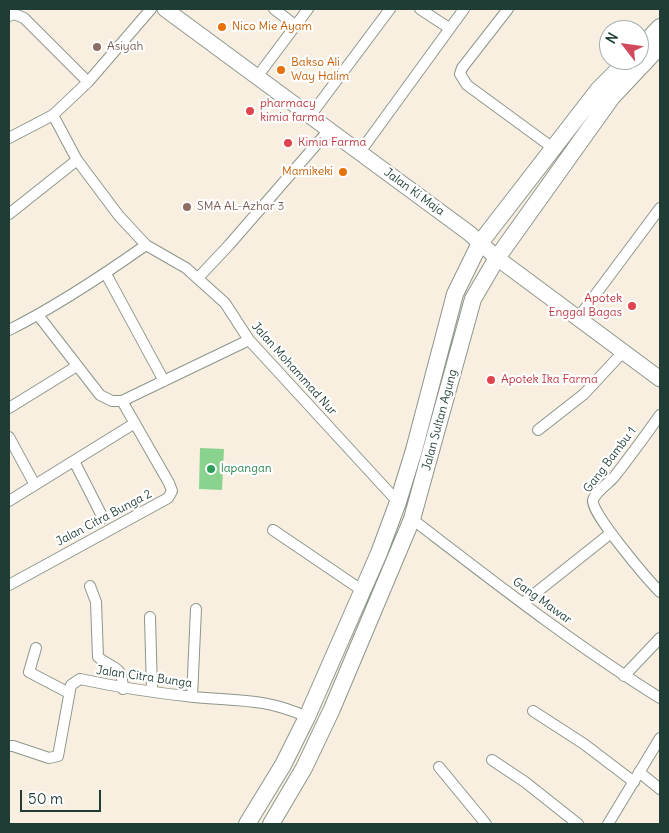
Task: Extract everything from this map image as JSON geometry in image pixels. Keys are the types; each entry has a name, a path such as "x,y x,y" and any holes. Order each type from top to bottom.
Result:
{"main road":[{"name":"Jalan Ki Maja","path":"165,9 360,152 497,258 660,379"},
{"path":"649,38 660,27"},
{"name":"Jalan Sultan Agung","path":"271,824 304,768 332,709 412,519 473,300 497,258 612,97 660,46"},
{"name":"Jalan Sultan Agung","path":"247,824 283,765 307,717 363,591 398,502 414,450 455,294 480,243 599,89 618,70"},
{"path":"414,450 431,453"}],"street":[{"path":"9,138 53,115 88,82 151,9"},
{"path":"274,9 295,25"},
{"path":"257,77 308,9"},
{"path":"310,116 390,9"},
{"path":"420,9 449,28"},
{"path":"360,152 464,9"},
{"path":"508,9 462,68 460,74 467,84 553,148"},
{"path":"9,16 14,14 24,18 88,82"},
{"name":"Jalan Mohammad Nur","path":"53,115 77,160 119,216 146,245 198,278 225,303 249,340 398,502"},
{"path":"198,278 229,246 329,130"},
{"path":"9,214 77,160"},
{"path":"578,318 659,213"},
{"path":"9,330 38,315 106,274 146,245"},
{"path":"106,274 164,381"},
{"path":"38,315 100,395 112,401 122,401 249,340"},
{"path":"538,430 584,394 623,352"},
{"path":"9,408 77,366"},
{"name":"Jalan Citra Bunga 2","path":"9,585 168,498 172,491 169,483 122,401"},
{"name":"Gang Bambu 1","path":"660,415 593,500 593,506 611,532 660,592"},
{"path":"9,501 134,423"},
{"path":"9,437 36,485"},
{"path":"74,461 103,518"},
{"name":"Gang Mawar","path":"412,519 624,676 660,698"},
{"path":"273,530 363,591"},
{"path":"523,603 611,532"},
{"path":"90,586 96,602 98,657 119,669 122,675 123,689"},
{"path":"192,696 196,609"},
{"path":"150,618 152,691"},
{"path":"624,676 660,638"},
{"path":"9,746 48,758 58,756 69,693 29,672 36,648"},
{"name":"Jalan Citra Bunga","path":"69,693 71,685 80,679 123,689 260,701 288,708 307,717"},
{"path":"533,711 584,744 634,782"},
{"path":"608,824 660,738"},
{"path":"492,760 525,782 578,824"},
{"path":"439,767 486,824"},
{"path":"639,772 660,789"}],"green space":[{"name":"lapangan","path":"200,448 224,449 222,490 199,489"}],"place":[{"name":"Nico Mie Ayam","path":"222,27"},
{"name":"Asiyah","path":"97,47"},
{"name":"Bakso Ali Way Halim","path":"281,70"},
{"name":"pharmacy kimia farma","path":"250,111"},
{"name":"Kimia Farma","path":"288,143"},
{"name":"Mamikeki","path":"343,172"},
{"name":"SMA AL-Azhar 3","path":"187,207"},
{"name":"Apotek Enggal Bagas","path":"632,306"},
{"name":"Apotek Ika Farma","path":"491,380"},
{"name":"lapangan","path":"211,469"}]}
